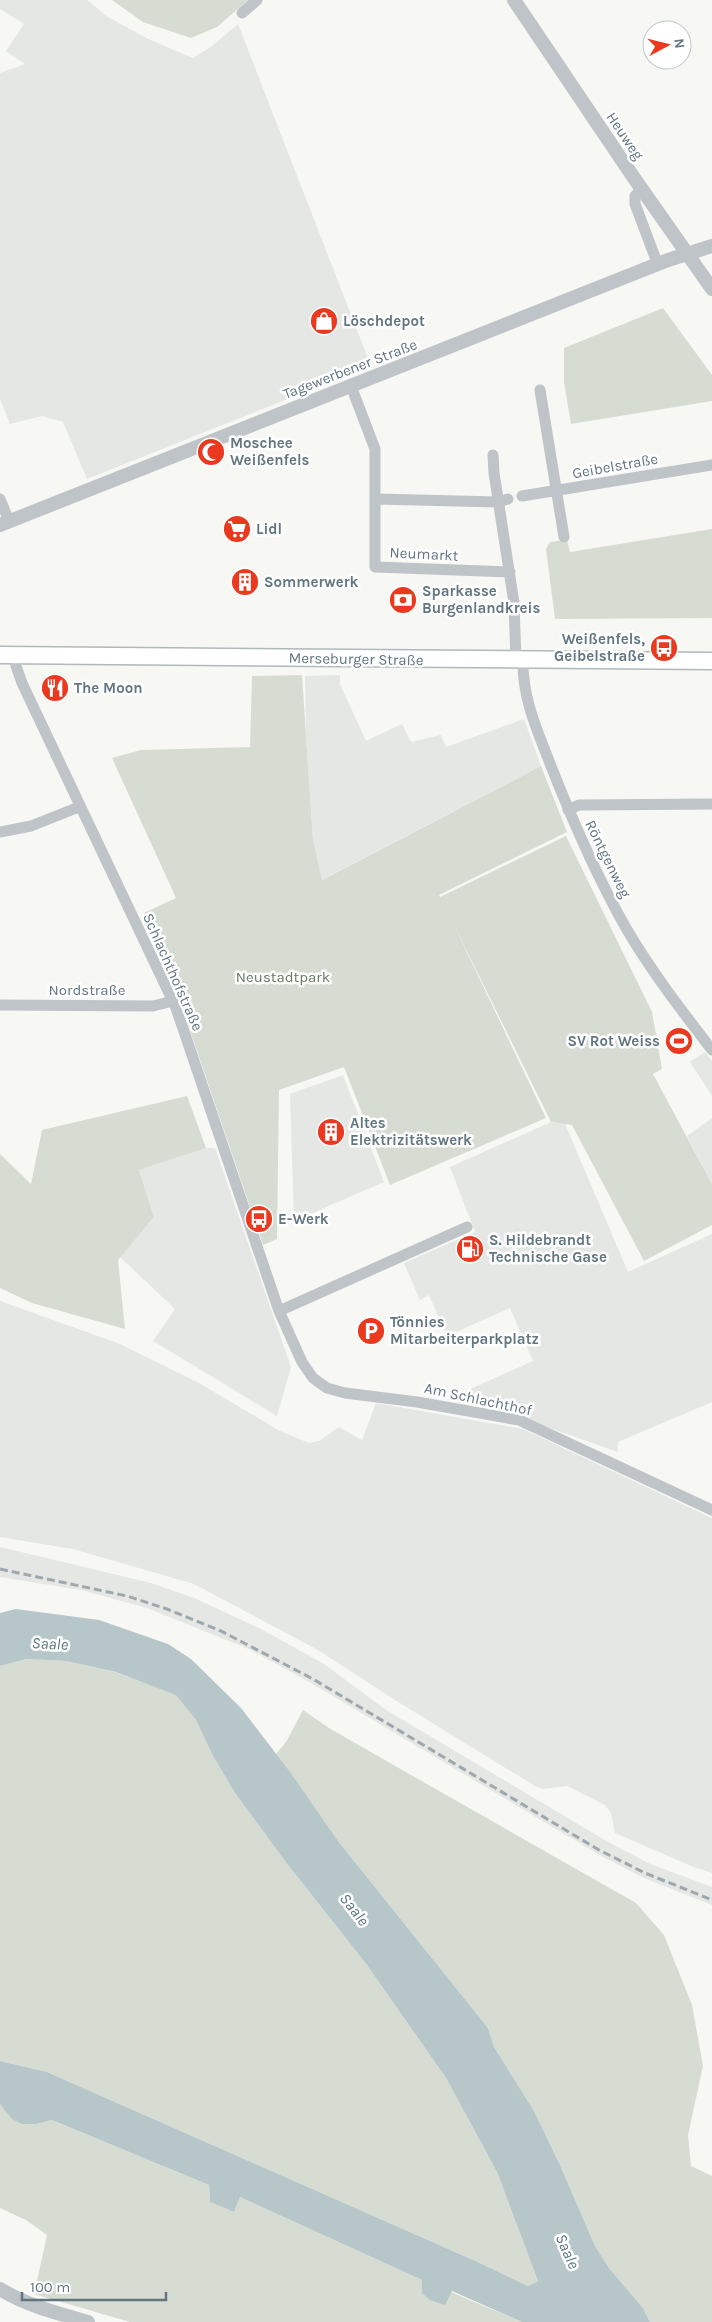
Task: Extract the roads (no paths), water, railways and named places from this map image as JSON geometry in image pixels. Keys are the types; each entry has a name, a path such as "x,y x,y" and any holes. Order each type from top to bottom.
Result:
{"main road":[{"name":"Merseburger Straße","path":"8,655 712,662"}],"street":[{"path":"242,12 257,0"},
{"name":"Heuweg","path":"514,0 641,189 712,288"},
{"path":"641,189 635,196 635,204 658,265"},
{"name":"Tagewerbener Straße","path":"4,523 658,265 712,246"},
{"name":"Neumarkt","path":"351,386 375,448 375,567 510,572"},
{"path":"540,390 564,537"},
{"name":"Röntgenweg","path":"493,455 503,500 525,693 568,810 606,892 627,930 672,998 712,1050"},
{"name":"Geibelstraße","path":"522,496 556,492 712,465"},
{"path":"0,499 4,523"},
{"path":"376,499 503,500"},
{"name":"Schlachthofstraße","path":"8,655 16,666 22,684 173,1001 279,1311 297,1353"},
{"path":"568,810 578,805 712,804"},
{"path":"0,832 31,826 80,807"},
{"name":"Nordstraße","path":"0,1005 153,1006 173,1001"},
{"path":"279,1311 467,1227"},
{"name":"Am Schlachthof","path":"297,1353 313,1378 334,1390 519,1420 712,1510"},
{"path":"0,2289 20,2301 38,2308 88,2322"}],"water":[{"name":"Saale","path":"16,1609 99,1620 168,1644 191,1659 241,1708 290,1772 338,1841 488,2028 494,2047 534,2111 595,2246 609,2268 643,2308 650,2322 522,2322 452,2291 445,2305 430,2300 422,2293 422,2280 240,2197 234,2212 210,2202 209,2185 52,2120 37,2124 22,2124 12,2119 0,2104 0,2061 47,2072 480,2263 528,2286 538,2281 497,2172 446,2078 367,1965 285,1861 235,1793 212,1754 196,1720 176,1695 116,1672 66,1661 27,1659 0,1666 0,1613"}],"railway":[{"path":"0,1569 127,1596 167,1609 221,1631 313,1679 599,1850 645,1873 712,1900"}],"place":[{"name":"Löschdepot","path":"324,321"},
{"name":"Moschee Weißenfels","path":"211,452"},
{"name":"Lidl","path":"237,529"},
{"name":"Sommerwerk","path":"245,582"},
{"name":"Sparkasse Burgenlandkreis","path":"403,600"},
{"name":"Weißenfels, Geibelstraße","path":"664,648"},
{"name":"The Moon","path":"55,688"},
{"name":"SV Rot Weiss","path":"679,1041"},
{"name":"Altes Elektrizitätswerk","path":"331,1132"},
{"name":"E-Werk","path":"259,1219"},
{"name":"S. Hildebrandt Technische Gase","path":"470,1249"},
{"name":"Tönnies Mitarbeiterparkplatz","path":"371,1331"}],"park label":[{"name":"Neustadtpark","path":"283,977"}]}
